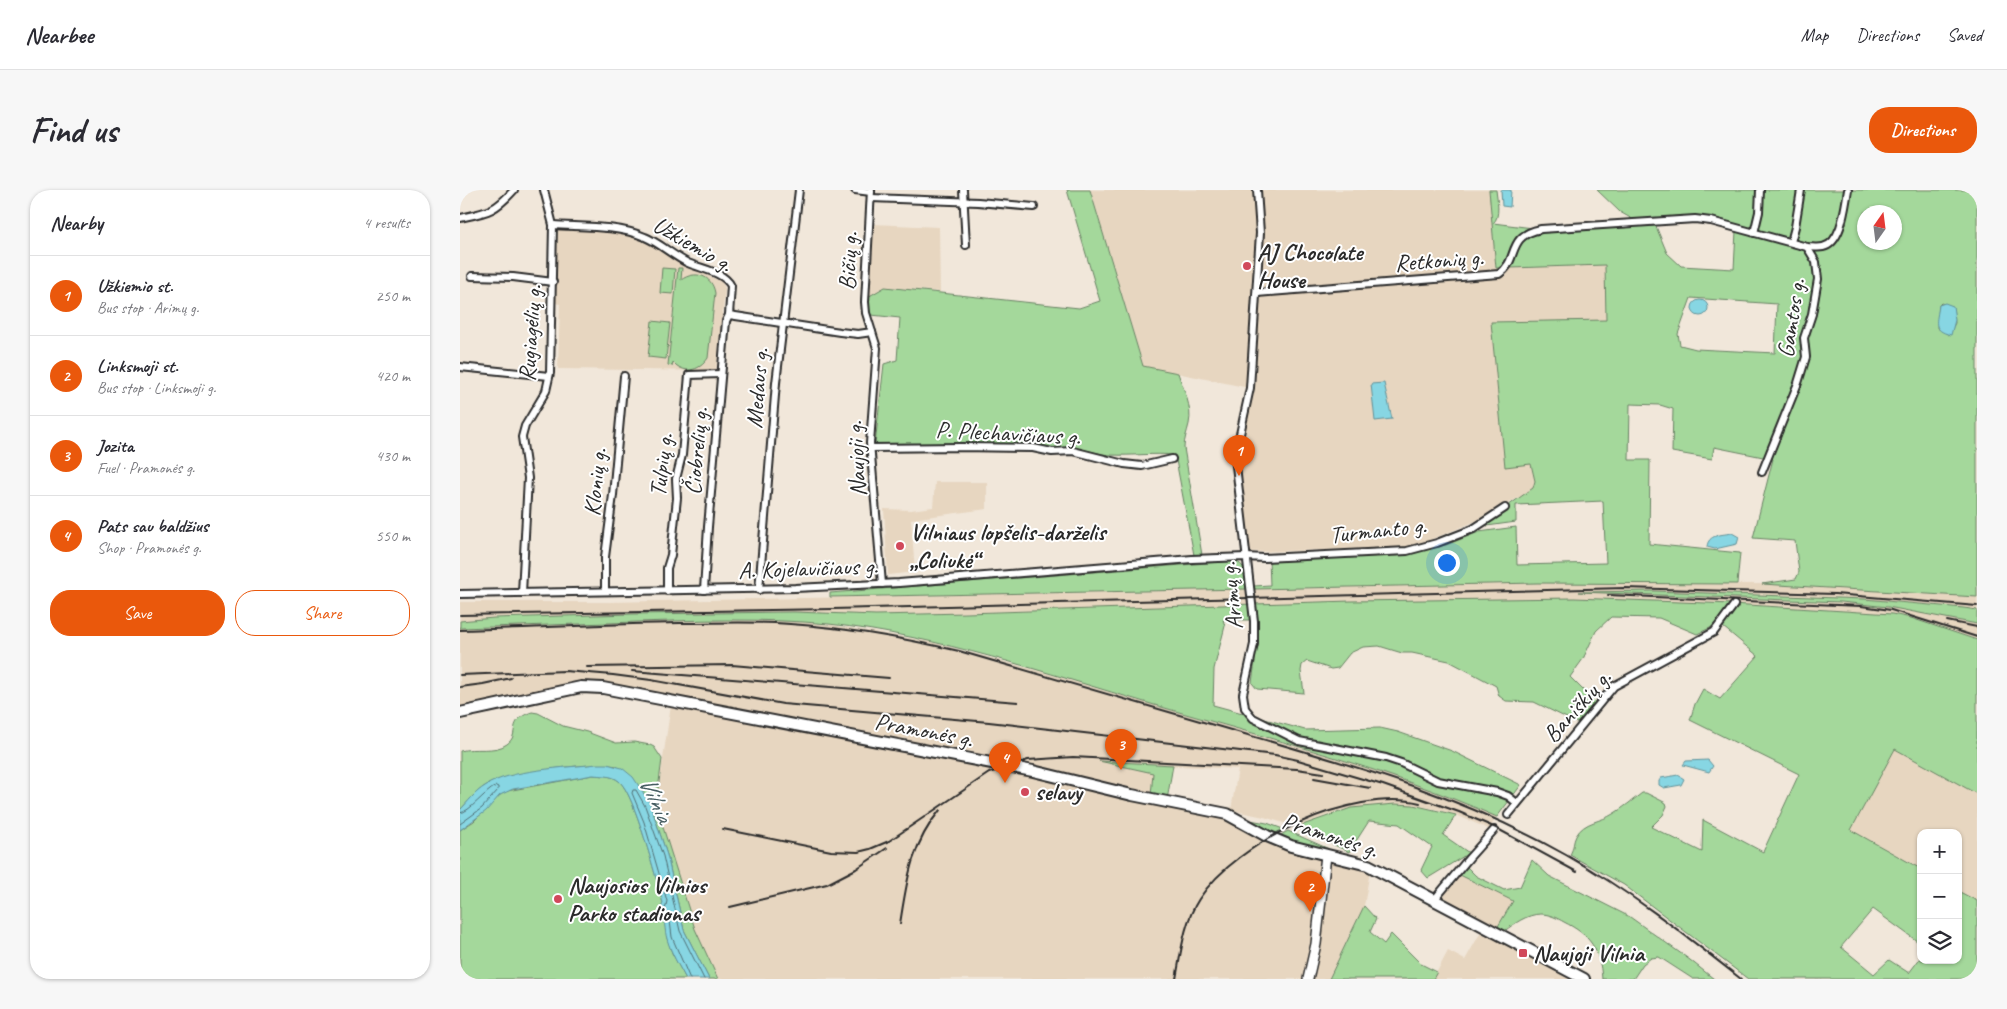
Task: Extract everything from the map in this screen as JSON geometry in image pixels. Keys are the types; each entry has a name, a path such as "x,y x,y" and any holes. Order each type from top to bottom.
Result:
{"main road":[{"name":"Pramonės g.","path":"460,714 582,687 618,690 1033,771 1132,796 1226,814 1291,846 1368,866 1584,979"},
{"path":"1308,979 1316,944 1326,855"}],"street":[{"path":"460,218 491,211 500,205 514,190"},
{"name":"Rugiagėlių g.","path":"522,593 528,478 522,437 525,426 546,390 549,376 553,285 553,225 544,190"},
{"name":"Medaus g.","path":"759,590 782,323 799,190"},
{"path":"855,190 963,202 1034,207"},
{"path":"963,190 966,245"},
{"name":"Arimų g.","path":"1257,190 1260,216 1250,388 1235,457 1253,602 1254,644 1243,700 1253,718 1299,741 1386,758 1438,781 1497,792 1508,796 1517,803"},
{"path":"1754,233 1759,212 1760,190"},
{"path":"1791,242 1801,190"},
{"name":"Gamtos g.","path":"1807,247 1822,248 1836,237 1845,209 1848,190"},
{"name":"Bičių g.","path":"871,193 865,293 866,314 872,332"},
{"name":"Retkonių g.","path":"1257,293 1499,274 1505,269 1522,236 1533,230 1541,229 1695,219 1711,221 1807,247"},
{"name":"Užkiemio g.","path":"553,225 612,229 632,232 647,237 687,262 726,279 731,286 729,315"},
{"name":"Gamtos g.","path":"1762,472 1798,384 1806,357 1804,338 1812,314 1818,279 1816,262 1807,247"},
{"path":"472,276 513,277 553,285"},
{"path":"729,315 858,334 872,332"},
{"name":"Čiobrelių g.","path":"704,590 721,374 726,321 729,315"},
{"name":"Naujoji g.","path":"872,332 877,348 871,448 882,584"},
{"path":"460,367 549,376"},
{"name":"Tulpių g.","path":"667,590 667,568 671,555 677,498 676,479 682,455 689,375 721,374"},
{"name":"Klonių g.","path":"605,591 605,557 624,376"},
{"name":"P. Plechavičiaus g.","path":"871,448 1034,448 1052,452 1073,451 1124,464 1142,466 1172,459"},
{"name":"Turmanto g.","path":"1246,557 1264,558 1407,550 1437,543 1473,529 1505,508"},
{"name":"A. Kojelavičiaus g.","path":"460,594 759,590 882,584 1183,560 1246,557"},
{"name":"Baniškių g.","path":"1508,815 1614,686 1714,632 1734,605"},
{"path":"1434,900 1494,830"}],"shaded area":[{"path":"1090,190 1489,190 1496,268 1605,265 1606,321 1491,322 1505,466 1531,464 1535,481 1533,488 1476,521 1422,543 1404,548 1249,552 1238,466 1254,389 1143,366"},
{"path":"872,224 939,227 940,292 885,287 867,298"},
{"path":"558,228 633,235 649,241 681,263 722,282 725,289 716,371 558,369 560,304 555,303"},
{"name":"Vilniaus lopšelis-darželis „Coliukė“","path":"935,482 987,482 987,509 911,519 915,572 888,575 884,509 911,510 933,507"},
{"path":"1537,583 1762,584 1977,597 1977,610 1864,599 1742,594 1598,592 1841,602 1888,607 1977,624 1977,640 1911,618 1892,614 1574,598 1256,604 1255,589"},
{"path":"1248,589 1249,605 876,615 794,612 632,614 494,618 460,621 460,602 608,602"},
{"path":"705,620 795,621 832,625 931,642 1039,671 1377,770 1454,798 1497,817 1489,829 1456,815 1435,809 1413,805 1379,805 1339,811 1297,827 1231,810 1238,769 1103,762 1154,773 1151,796 948,750 597,682 578,683 460,711 460,628"},
{"path":"671,705 1000,769 1182,811 1224,818 1260,840 1292,853 1370,871 1364,906 1329,979 718,979 695,929 656,805"},
{"path":"1895,749 1977,794 1977,901 1962,893 1962,829 1917,829 1917,867 1851,830"},
{"path":"1460,875 1513,901 1497,928 1444,901 1443,894"},
{"path":"1482,930 1579,979 1433,979 1448,951 1465,960"}],"green space":[{"path":"1067,190 1090,190 1143,366 1178,373 1190,411 1184,448 1202,555 1194,555 1175,455 1111,455 1069,448 875,445 884,364 897,360 900,318 871,315 866,298 885,287 1079,308 1100,301"},
{"path":"1489,190 1496,190 1498,213 1493,223 1533,228 1520,235 1500,268 1496,268"},
{"path":"1597,190 1845,190 1837,227 1833,236 1825,242 1811,245 1712,218 1678,216 1634,220 1620,212"},
{"path":"1850,190 1977,190 1977,597 1762,584 1796,579 1799,572 1795,541 1753,538 1773,459 1714,447 1712,459 1672,452 1673,409 1660,405 1630,404 1629,460 1650,460 1649,544 1740,553 1737,584 1537,583 1255,589 1254,586 1270,585 1269,560 1409,552 1446,545 1479,532 1516,527 1517,565 1606,563 1603,501 1516,505 1516,522 1487,526 1486,524 1533,488 1535,481 1531,464 1505,467 1491,322 1606,320 1605,265 1510,268 1519,246 1526,238 1537,233 1655,224 1667,253 1681,266 1734,269 1736,231 1816,251 1826,249 1833,244 1843,229","holes":["1691,298 1777,304 1775,353 1696,349 1680,345 1678,334","1941,303 1953,307 1955,323 1949,335 1937,328 1939,305"]},
{"path":"662,268 675,269 673,294 660,293"},
{"path":"678,268 682,268 681,280 692,275 702,276 707,278 715,293 708,358 696,369 691,370 681,368 673,362 672,366 668,365"},
{"path":"652,321 670,323 666,359 648,357"},
{"path":"1237,562 1243,567 1248,589 830,597 830,593"},
{"path":"1653,591 1864,599 1964,608 1977,610 1977,624 1888,607 1841,602 1579,592"},
{"path":"1574,598 1732,604 1892,614 1911,618 1977,640 1977,794 1895,749 1851,830 1917,867 1917,941 1873,909 1841,947 1874,974 1889,960 1909,973 1917,962 1917,964 1962,964 1962,893 1977,901 1977,971 1975,971 1973,979 1748,979 1624,885 1570,855 1574,840 1583,827 1608,817 1642,793 1646,793 1666,803 1667,806 1663,815 1651,827 1702,852 1703,820 1763,852 1799,774 1690,720 1695,704 1703,689 1720,699 1758,656 1717,622 1710,628 1697,634 1659,618 1611,617 1596,631 1583,659 1570,677 1596,703 1577,723 1534,702 1506,701 1499,696 1496,686 1449,661 1412,653 1402,653 1379,646 1363,647 1350,653 1338,668 1331,669 1307,661 1302,665 1301,671 1304,693 1257,689 1252,683 1257,647 1258,620 1223,620 1225,626 1214,669 1213,705 1305,730 1380,728 1398,732 1452,751 1521,785 1497,817 1413,783 1326,755 1032,668 911,637 829,624 733,620 460,628 460,621 494,618 794,612 876,615 1351,601"},
{"path":"532,712 538,713 563,726 587,732 616,743 634,742 654,747 662,759 656,805 695,929 718,979 709,979 684,930 667,855 650,803 617,766 589,765 550,769 495,781 475,794 460,810 460,751 502,747 511,740 519,719"},
{"path":"1099,761 1173,765 1167,800 1151,796 1153,773"},
{"path":"593,775 610,777 619,781 632,802 663,903 661,913 665,922 667,938 672,953 686,979 460,979 460,830 474,821 500,795 507,791"},
{"path":"1395,804 1413,805 1456,815 1443,835 1469,853 1428,878 1421,870 1432,847 1399,824 1369,821 1349,852 1297,827 1351,808"},
{"path":"1250,820 1267,823 1283,829 1272,835"},
{"path":"1288,831 1330,850 1329,852 1277,837"},
{"path":"1532,860 1549,876 1630,917 1714,979 1693,979 1659,957 1651,958 1643,964 1633,979 1602,979 1599,959 1587,938 1573,927 1547,915 1536,914 1516,923 1503,932 1497,928 1513,901 1460,875 1466,866 1476,876 1504,890 1520,887"},
{"path":"1364,906 1376,919 1370,932 1384,944 1391,934 1421,964 1437,972 1433,979 1329,979"}],"water":[{"path":"1501,190 1511,190 1510,207 1502,206"},
{"path":"1697,300 1703,300 1708,305 1706,314 1697,316 1692,311 1692,305"},
{"path":"1945,303 1953,306 1955,320 1951,335 1940,331 1937,324 1939,305"},
{"path":"1384,383 1392,419 1375,421 1371,384"},
{"path":"1732,533 1739,537 1737,544 1715,549 1707,547 1713,537"},
{"path":"1708,760 1713,766 1709,772 1683,765 1686,761"},
{"path":"607,764 622,768 633,777 650,803 667,855 684,930 709,979 686,979 673,954 660,911 663,903 638,819 625,789 616,779 593,775 513,789 500,795 486,811 460,830 460,810 478,791 496,780 523,773"},
{"path":"1678,775 1684,779 1681,785 1664,788 1659,785 1661,778"}],"railway":[{"path":"460,615 833,609 1625,588 1835,594 1977,606"},
{"path":"1608,595 1861,606 1891,610 1977,637"},
{"path":"1947,621 1977,627"},
{"path":"460,630 735,622 776,623 854,631 959,651 1330,759 1410,785 1489,816 1566,855 1612,883 1741,979"},
{"path":"587,667 732,665 889,678"},
{"path":"460,675 565,671 613,675 783,704 989,722 1275,755 1383,785 1459,812 1496,828 1577,872"},
{"path":"632,671 1018,702"},
{"path":"460,687 511,678"},
{"path":"723,829 831,851 858,852 889,841 989,773 1028,760 1073,757 1297,769 1323,773"},
{"path":"1314,778 1370,788"},
{"path":"1176,979 1184,938 1194,908 1199,899 1217,878 1240,857 1298,823 1330,811 1362,803 1393,800 1420,803"},
{"path":"900,924 908,878 916,850 922,836 940,810"},
{"path":"730,907 827,884 856,869 887,848"}],"place":[{"name":"AJ Chocolate House","path":"1247,266"},
{"name":"Užkiemio st.","path":"1239,476"},
{"name":"Vilniaus lopšelis-darželis „Coliukė“","path":"900,546"},
{"name":"Jozita","path":"1121,770"},
{"name":"Pats sau baldžius","path":"1005,783"},
{"name":"selavy","path":"1025,792"},
{"name":"Naujosios Vilnios Parko stadionas","path":"558,899"},
{"name":"Linksmoji st.","path":"1310,912"},
{"name":"Naujoji Vilnia","path":"1523,953"}],"water label":[{"name":"Vilnia","path":"657,799"}]}
